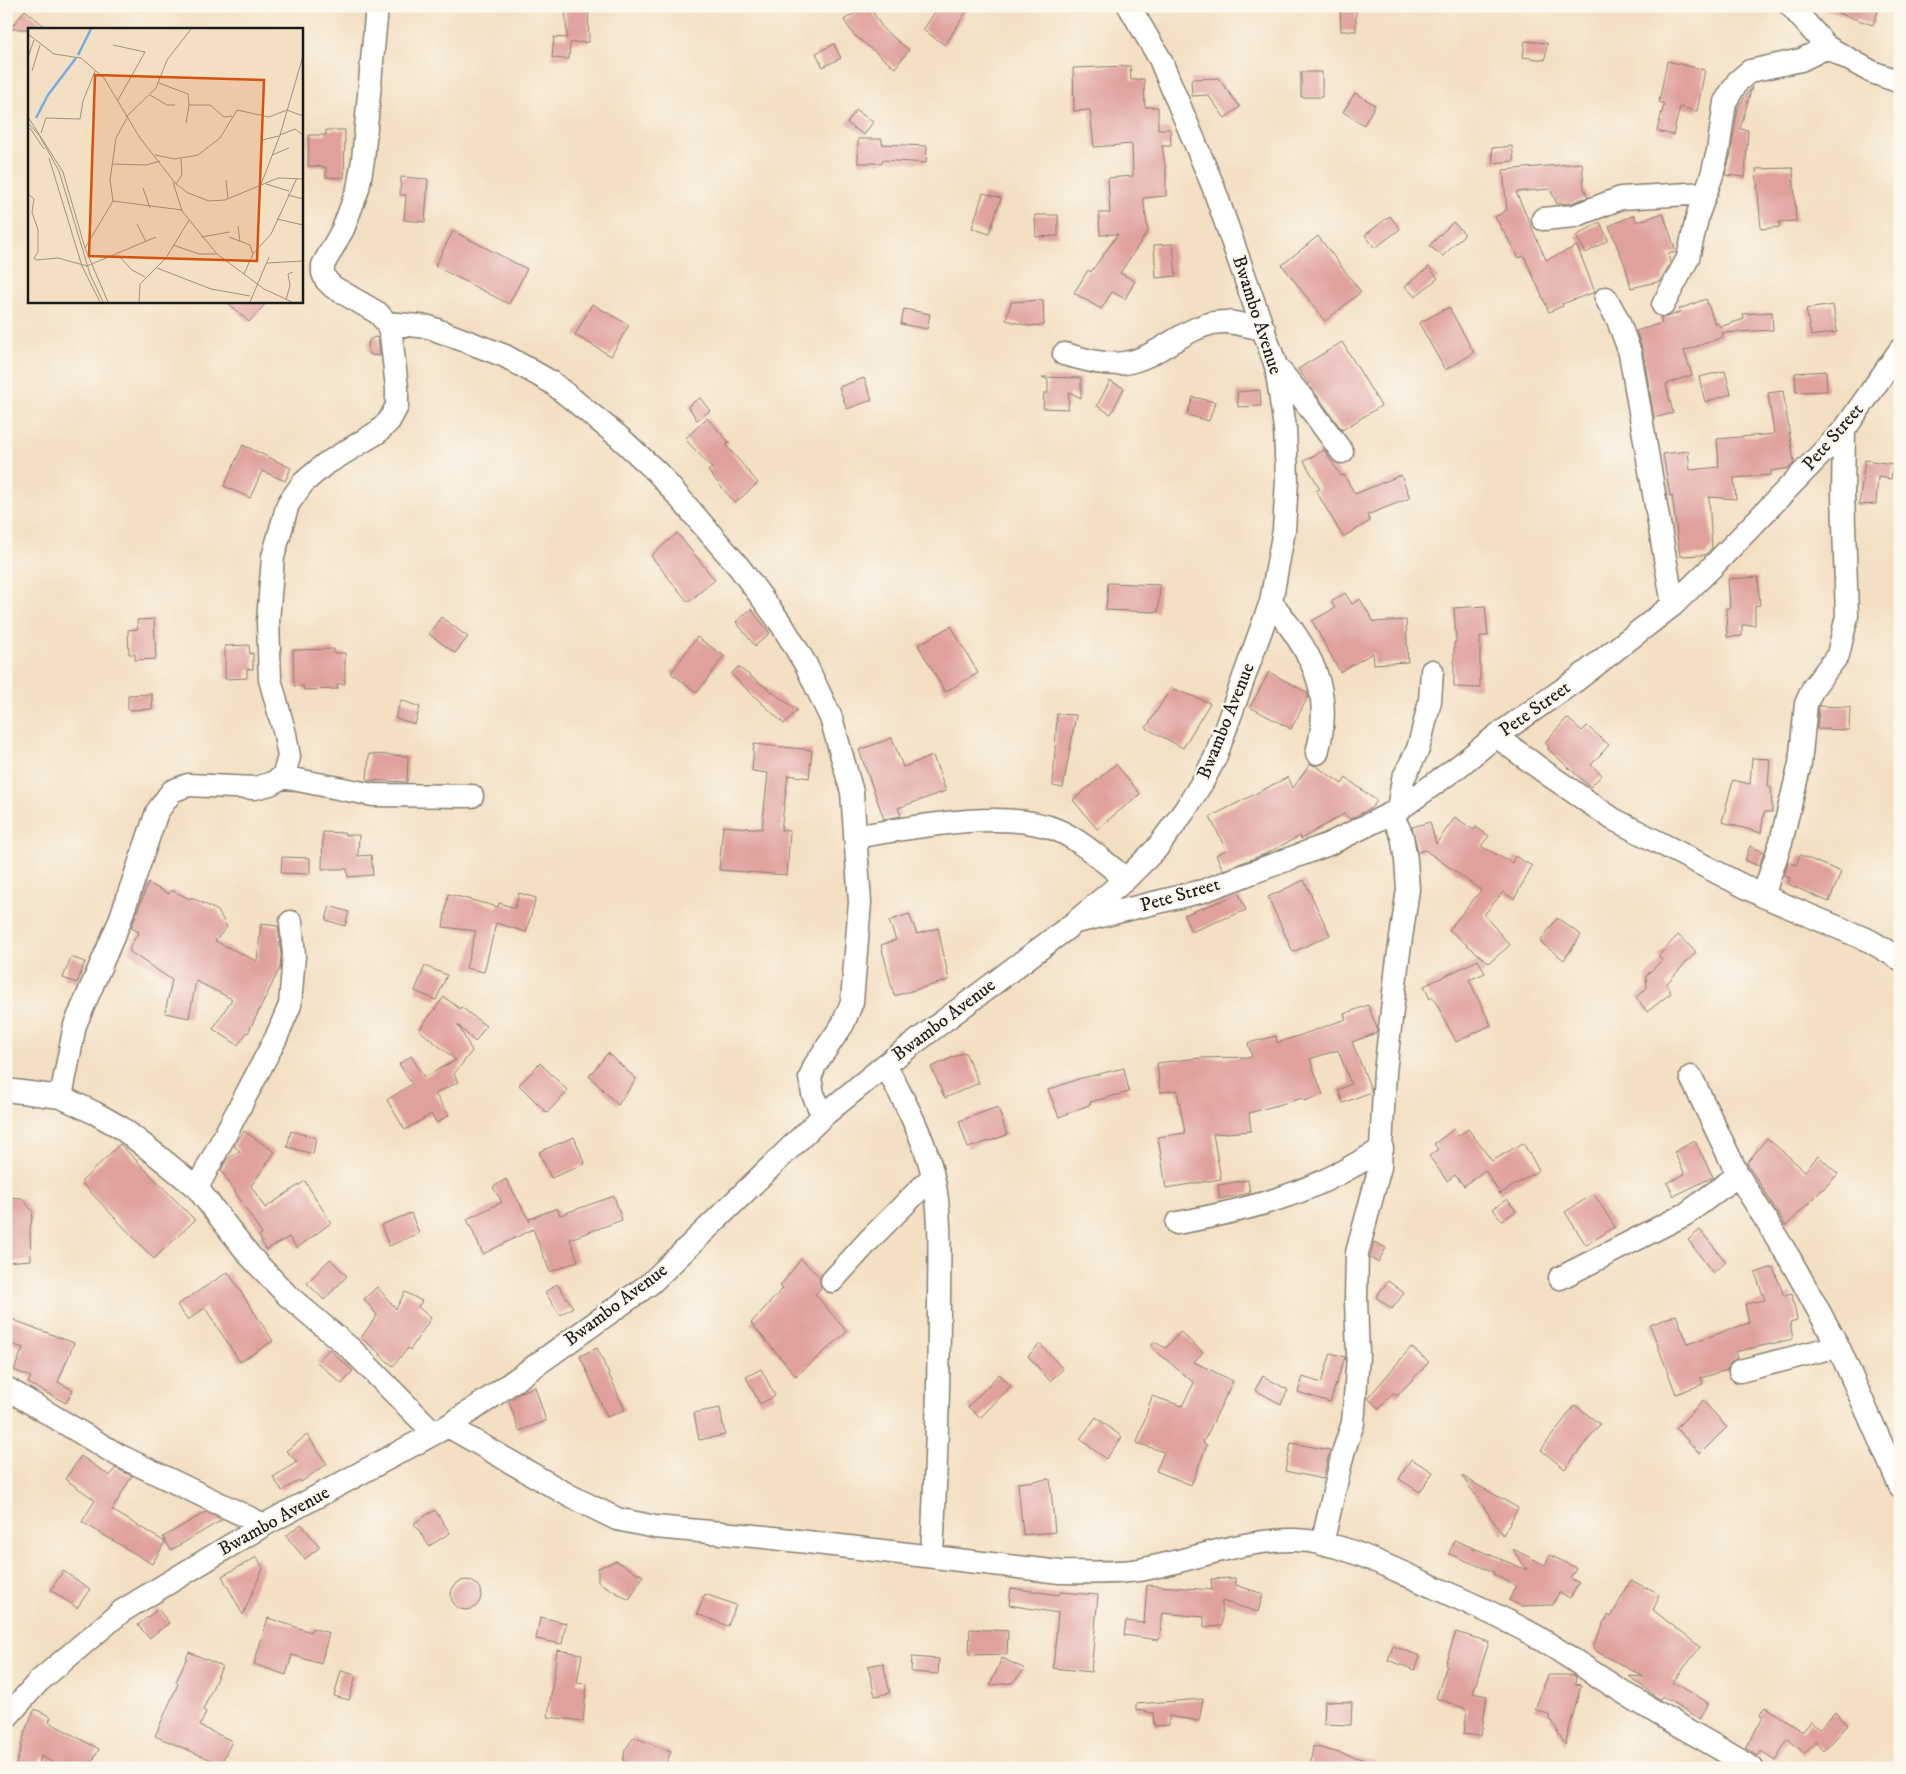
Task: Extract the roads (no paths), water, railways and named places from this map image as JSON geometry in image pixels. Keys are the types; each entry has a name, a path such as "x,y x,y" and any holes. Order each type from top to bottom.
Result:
{"street":[{"path":"283,777 289,757 285,734 270,679 268,630 273,556 288,504 303,483 324,465 378,432 389,422 396,406 397,388 391,336 387,323 378,313 333,287 326,280 323,273 323,265 343,229 358,189 363,160 377,6"},
{"name":"Bwambo Avenue","path":"6,1718 38,1682 122,1611 264,1525 441,1430 490,1398 651,1283 822,1116 885,1065 1074,923 1126,879 1157,848 1185,810 1215,758 1271,602 1284,530 1287,480 1285,428 1276,366 1213,186 1160,58 1129,6"},
{"path":"1791,6 1827,47 1872,72 1900,82"},
{"path":"1663,305 1688,258 1698,214 1718,151 1725,102 1738,81 1750,71 1801,60 1827,47"},
{"path":"1543,219 1574,216 1620,198 1706,193"},
{"path":"1606,298 1618,320 1630,353 1672,605"},
{"path":"1064,354 1096,362 1124,363 1143,358 1192,331 1206,326 1226,322 1264,330"},
{"path":"387,323 429,327 487,348 527,367 551,382 603,424 659,474 760,594 782,625 806,665 831,718 842,751 852,792 860,902 852,1002 843,1024 815,1065 810,1078 813,1094 822,1116"},
{"name":"Pete Street","path":"1074,923 1203,891 1329,844 1395,812 1459,766 1496,736 1575,681 1672,605 1712,568 1844,430 1900,350"},
{"path":"1276,366 1304,400 1342,452"},
{"path":"1763,896 1781,842 1800,764 1806,704 1812,688 1838,655 1847,616 1843,494 1844,430"},
{"path":"1271,602 1300,640 1316,674 1324,718 1318,753"},
{"path":"1322,1544 1342,1453 1354,1417 1358,1355 1357,1253 1376,1184 1382,1149 1385,1072 1408,889 1402,836 1395,812 1403,779 1418,749 1422,734 1430,701 1432,671"},
{"path":"1496,736 1613,819 1763,896 1870,941 1900,959"},
{"path":"61,1097 76,1025 119,923 157,812 172,791 188,785 255,788 270,784 283,777 373,795 472,796"},
{"path":"855,837 929,825 988,820 1026,822 1058,830 1126,879"},
{"path":"197,1188 276,1038 290,1005 294,955 291,922"},
{"path":"885,1065 909,1110 933,1176 937,1209 940,1384 932,1556"},
{"path":"1691,1077 1738,1175 1790,1259 1838,1346 1897,1472"},
{"path":"6,1090 61,1097 96,1113 120,1127 197,1188 250,1256 287,1295 441,1430 617,1519 655,1527 722,1532 1060,1572 1108,1573 1148,1568 1219,1550 1258,1543 1295,1540 1322,1544 1373,1559 1468,1603 1537,1638 1631,1697 1752,1768"},
{"path":"1177,1223 1222,1214 1290,1195 1338,1175 1382,1149"},
{"path":"1560,1278 1686,1214 1738,1175"},
{"path":"832,1281 872,1237 933,1176"},
{"path":"1740,1371 1838,1346"},
{"path":"6,1388 118,1455 264,1525"}]}
